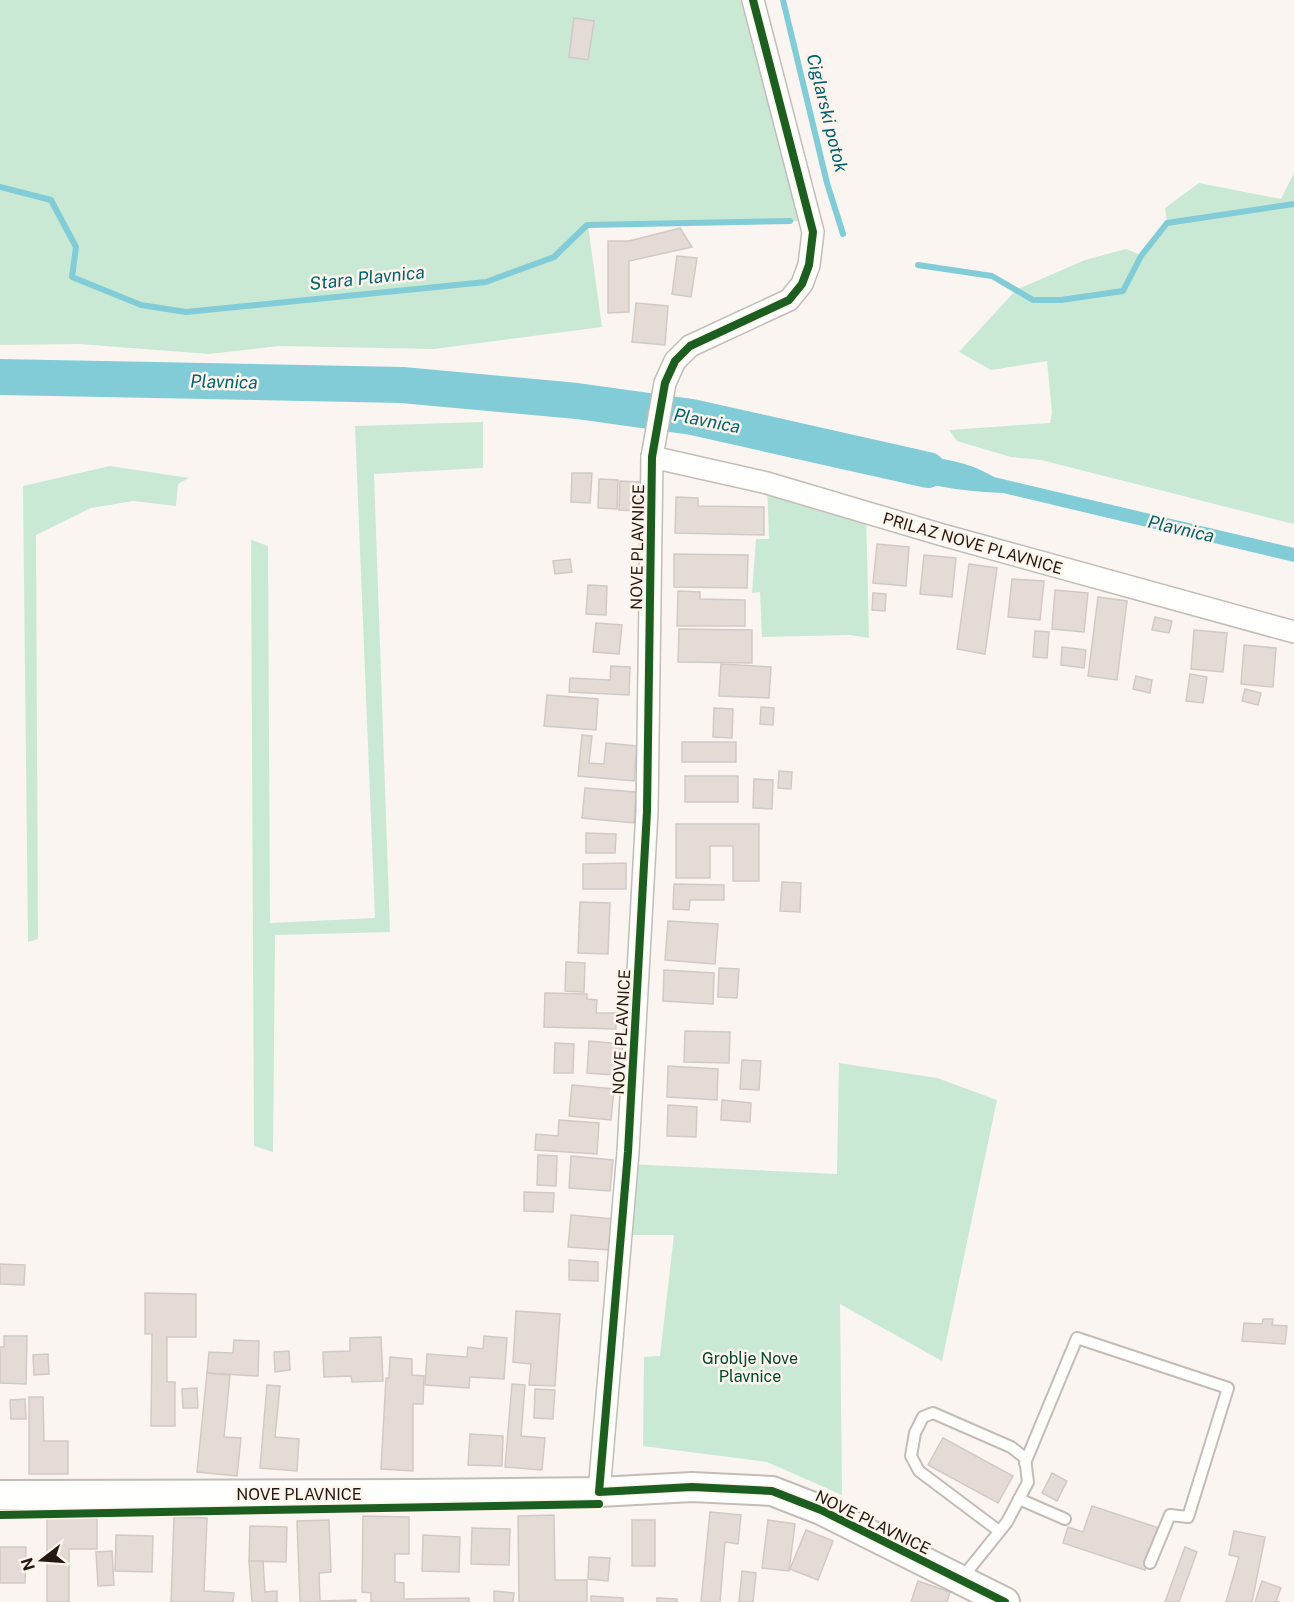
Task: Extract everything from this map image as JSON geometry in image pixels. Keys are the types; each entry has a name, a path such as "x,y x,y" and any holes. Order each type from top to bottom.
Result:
{"street":[{"name":"NOVE PLAVNICE","path":"599,1492 628,1152 647,811 654,447 665,383 675,361 690,346 789,300 802,284 809,265 813,232 753,0"},
{"name":"PRILAZ NOVE PLAVNICE","path":"654,447 939,534 1294,632"},
{"name":"NOVE PLAVNICE","path":"0,1495 599,1492 692,1487 772,1491 820,1510 1005,1602"}],"lane":[{"path":"1026,1463 1077,1338 1228,1388 1188,1517 1170,1515 1150,1563"},
{"path":"961,1581 999,1531 1028,1482 1025,1458 1011,1447 933,1413 923,1417 915,1433 911,1456 919,1471 999,1531"},
{"path":"1019,1499 1065,1519"}],"green space":[{"path":"0,0 753,0 809,221 588,225 602,327 434,349 279,346 209,354 79,344 0,345"},
{"path":"1294,173 1294,524 1041,460 1011,457 957,441 949,430 1050,423 1052,413 1047,361 991,370 959,352 1016,290 1085,260 1126,249 1141,255 1167,223 1165,208 1199,183 1281,199"},
{"path":"483,422 483,468 374,474 390,932 275,935 273,1152 254,1146 251,540 268,546 270,923 375,918 355,426"},
{"path":"110,466 189,478 178,484 176,506 133,501 91,508 36,535 38,939 28,942 23,486"},
{"path":"767,483 866,513 869,638 850,635 762,637 760,592 752,593 756,539 769,539"},
{"name":"Groblje Nove Plavnice","path":"839,1063 937,1078 997,1100 942,1361 840,1304 842,1495 767,1462 643,1446 644,1357 660,1356 674,1235 621,1235 627,1164 837,1174"}],"water":[{"path":"893,454 958,462 994,477 1294,548 1294,562 1003,493 957,489 912,480 883,470 880,459"}],"building":[{"path":"574,18 594,21 588,60 569,57"},
{"path":"680,228 692,247 629,261 629,312 608,313 608,241 629,241"},
{"path":"677,256 697,258 691,297 672,294"},
{"path":"636,303 668,306 665,345 632,342"},
{"path":"572,473 592,473 590,503 571,502"},
{"path":"599,479 618,480 617,509 598,508"},
{"path":"620,481 639,482 638,511 619,510"},
{"path":"676,497 698,498 698,506 764,507 764,535 675,533"},
{"path":"877,544 909,547 906,586 873,583"},
{"path":"674,554 748,555 747,588 674,587"},
{"path":"924,555 956,558 952,597 920,594"},
{"path":"570,559 572,572 555,574 553,561"},
{"path":"969,564 997,568 985,654 957,649"},
{"path":"1012,579 1044,581 1040,620 1008,617"},
{"path":"588,585 607,586 606,615 586,614"},
{"path":"1055,590 1088,593 1084,632 1052,629"},
{"path":"678,591 700,592 700,599 745,600 745,626 677,626"},
{"path":"873,593 886,594 885,611 872,610"},
{"path":"1098,597 1127,601 1117,680 1088,676"},
{"path":"1155,617 1172,621 1169,633 1152,630"},
{"path":"596,623 622,625 619,654 593,652"},
{"path":"679,629 752,630 752,663 678,662"},
{"path":"1194,630 1227,633 1223,672 1191,669"},
{"path":"1035,631 1049,632 1047,658 1033,657"},
{"path":"1244,645 1276,648 1273,687 1241,684"},
{"path":"1062,647 1086,650 1084,668 1061,665"},
{"path":"721,664 771,667 769,698 719,696"},
{"path":"611,666 630,667 629,695 569,692 570,678 610,680"},
{"path":"1190,674 1207,677 1203,703 1186,701"},
{"path":"1136,676 1152,680 1150,693 1133,689"},
{"path":"1245,689 1261,693 1258,705 1242,701"},
{"path":"547,695 598,699 596,730 544,726"},
{"path":"761,707 774,708 773,725 760,724"},
{"path":"714,708 733,709 732,738 713,737"},
{"path":"582,735 592,736 589,763 604,764 606,743 637,746 634,781 578,776"},
{"path":"682,742 736,742 736,762 682,762"},
{"path":"779,771 792,772 791,789 778,788"},
{"path":"685,776 738,776 738,802 685,802"},
{"path":"754,779 773,780 772,809 753,808"},
{"path":"585,788 636,792 634,823 582,818"},
{"path":"676,824 759,824 759,881 733,881 733,846 710,846 710,878 676,878"},
{"path":"586,833 616,834 615,853 586,853"},
{"path":"626,863 626,889 583,889 583,864"},
{"path":"782,882 801,883 800,912 780,911"},
{"path":"674,884 724,885 724,900 690,900 689,910 673,909"},
{"path":"580,902 610,903 608,954 578,953"},
{"path":"668,921 718,924 715,964 665,960"},
{"path":"566,962 585,963 584,992 565,991"},
{"path":"719,968 739,969 737,998 718,997"},
{"path":"664,970 714,973 713,1004 663,1001"},
{"path":"545,993 587,994 587,999 597,1000 596,1013 616,1013 616,1029 544,1027"},
{"path":"685,1031 730,1032 729,1063 684,1062"},
{"path":"589,1041 631,1045 628,1076 587,1073"},
{"path":"555,1043 574,1044 573,1073 554,1073"},
{"path":"742,1060 761,1061 759,1090 740,1089"},
{"path":"668,1066 718,1069 717,1100 667,1097"},
{"path":"572,1085 614,1089 611,1120 569,1116"},
{"path":"722,1100 751,1103 750,1122 721,1120"},
{"path":"668,1105 697,1107 696,1137 667,1136"},
{"path":"559,1120 599,1123 597,1154 535,1150 536,1134 558,1136"},
{"path":"538,1155 557,1156 556,1186 537,1185"},
{"path":"571,1156 613,1160 610,1191 569,1188"},
{"path":"524,1192 554,1193 553,1212 524,1211"},
{"path":"571,1215 613,1219 610,1250 568,1247"},
{"path":"569,1260 598,1262 598,1281 569,1280"},
{"path":"0,1264 25,1265 24,1285 0,1284"},
{"path":"145,1293 196,1294 196,1337 167,1337 167,1382 175,1382 175,1426 151,1426 152,1334 145,1334"},
{"path":"516,1311 560,1314 555,1386 529,1385 531,1364 513,1362"},
{"path":"1263,1319 1273,1319 1272,1325 1287,1326 1285,1344 1242,1341 1244,1323 1262,1324"},
{"path":"4,1336 27,1336 26,1384 0,1383 0,1347 4,1347"},
{"path":"484,1336 507,1338 504,1379 470,1377 469,1388 425,1385 427,1354 467,1357 468,1347 483,1349"},
{"path":"381,1337 383,1381 352,1382 351,1376 324,1377 323,1352 350,1351 350,1338"},
{"path":"234,1340 259,1341 258,1376 207,1373 209,1352 233,1353"},
{"path":"289,1351 290,1370 275,1372 274,1352"},
{"path":"48,1354 49,1374 34,1375 33,1355"},
{"path":"390,1357 412,1359 412,1375 424,1376 423,1404 413,1404 413,1471 381,1469 386,1378 389,1378"},
{"path":"207,1373 230,1375 224,1437 241,1438 237,1476 197,1472"},
{"path":"512,1384 525,1385 521,1436 545,1438 542,1470 505,1467"},
{"path":"267,1385 280,1386 275,1437 299,1439 297,1471 260,1468"},
{"path":"197,1388 198,1408 183,1408 182,1389"},
{"path":"535,1389 555,1390 553,1419 534,1418"},
{"path":"29,1397 43,1397 44,1441 68,1441 68,1474 29,1474"},
{"path":"25,1399 26,1419 11,1419 10,1400"},
{"path":"470,1434 503,1436 502,1466 468,1465"},
{"path":"943,1438 1013,1476 998,1503 928,1465"},
{"path":"1052,1473 1067,1481 1057,1501 1042,1493"},
{"path":"1092,1506 1159,1528 1145,1570 1063,1543 1068,1527 1083,1532"},
{"path":"710,1512 741,1515 738,1544 725,1542 720,1602 701,1602"},
{"path":"554,1515 555,1580 587,1580 587,1602 519,1602 518,1516"},
{"path":"363,1516 409,1517 409,1554 395,1554 395,1582 404,1583 404,1602 371,1602 371,1593 362,1592"},
{"path":"174,1517 207,1518 204,1591 234,1593 233,1602 171,1602"},
{"path":"47,1518 97,1518 97,1549 69,1549 69,1602 47,1602"},
{"path":"329,1520 331,1572 319,1573 320,1601 356,1600 356,1602 300,1602 297,1521"},
{"path":"632,1520 655,1520 655,1566 632,1566"},
{"path":"768,1520 795,1524 789,1571 762,1568"},
{"path":"250,1526 287,1527 286,1562 249,1561"},
{"path":"472,1528 510,1529 509,1565 471,1564"},
{"path":"806,1530 833,1541 818,1580 790,1569"},
{"path":"1234,1531 1265,1537 1252,1602 1226,1602 1239,1557 1229,1555"},
{"path":"116,1535 153,1536 152,1572 115,1571"},
{"path":"423,1535 460,1537 459,1572 422,1571"},
{"path":"0,1547 26,1547 25,1583 0,1583"},
{"path":"1185,1547 1197,1552 1179,1602 1165,1602"},
{"path":"112,1551 114,1585 98,1586 96,1552"},
{"path":"589,1557 610,1558 608,1581 588,1579"},
{"path":"249,1561 263,1561 265,1592 277,1591 277,1602 252,1602"},
{"path":"742,1571 756,1573 753,1602 739,1602"},
{"path":"918,1581 950,1592 947,1602 911,1602"},
{"path":"1262,1581 1281,1588 1276,1601 1280,1602 1255,1602"},
{"path":"494,1591 514,1593 513,1602 494,1602"},
{"path":"591,1596 623,1598 623,1602 591,1602"},
{"path":"469,1598 469,1602 406,1602 406,1599"},
{"path":"657,1598 677,1599 677,1602 657,1602"}],"waterway":[{"name":"Ciglarski potok","path":"783,0 827,183 843,234"},
{"name":"Stara Plavnica","path":"0,187 51,200 76,247 72,277 141,305 186,312 486,282 554,257 587,225 790,221"},
{"name":"Stara Plavnica","path":"918,265 992,276 1033,300 1061,300 1123,291 1141,256 1167,223 1294,204"},
{"name":"Plavnica","path":"0,377 402,385 577,401 692,417 928,470"}],"cycle path":[{"path":"753,0 813,232 809,265 802,284 789,300 690,346 675,361 665,383 652,457 647,811 628,1152 599,1492 692,1487 772,1491 821,1510 1005,1602"},
{"path":"0,1515 599,1504"}]}
